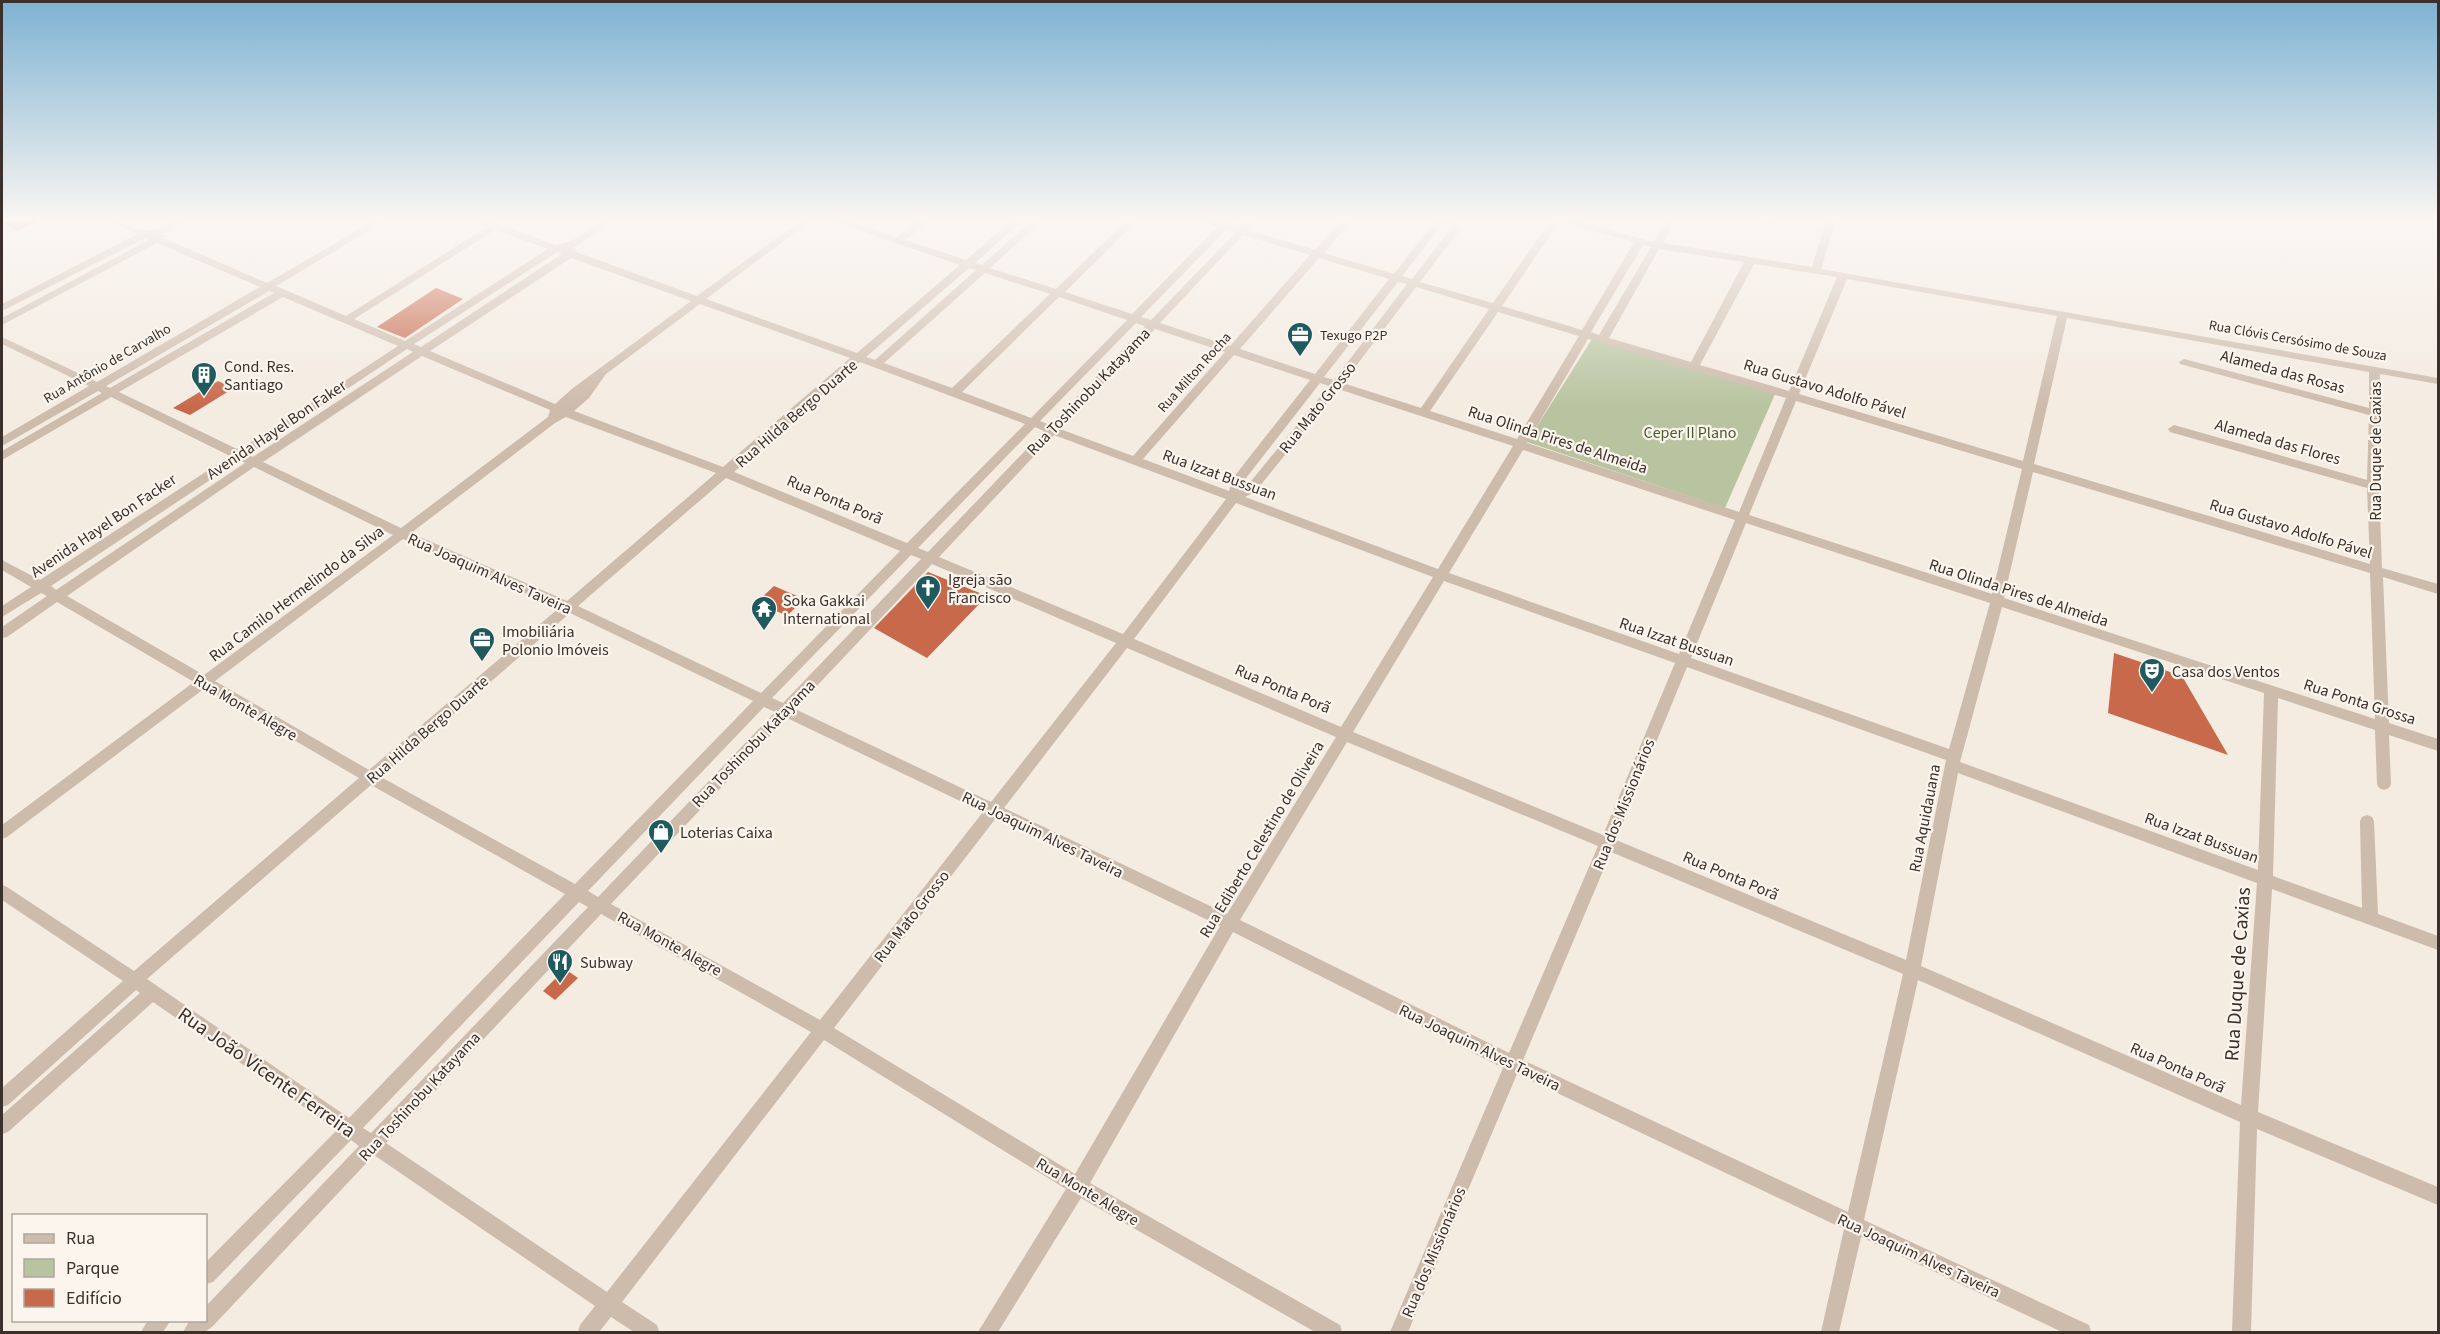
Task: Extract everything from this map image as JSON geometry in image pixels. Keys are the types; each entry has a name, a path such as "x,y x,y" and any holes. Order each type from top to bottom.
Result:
{"street":[{"path":"2,308 52,282"},
{"path":"2,322 78,282"},
{"name":"Rua Ponta Porã","path":"257,282 422,352 558,414 726,473 911,550 1346,735 1912,970 2249,1117 2439,1196"},
{"name":"Rua Antônio de Carvalho","path":"2,456 287,282"},
{"path":"346,320 406,282"},
{"name":"Avenida Hayel Bon Facker","path":"2,612 503,282"},
{"name":"Avenida Hayel Bon Faker","path":"2,633 523,282"},
{"name":"Rua Izzat Bussuan","path":"655,282 1441,575 1954,761 2265,880 2439,943"},
{"name":"Rua Camilo Hermelindo da Silva","path":"2,833 402,534 558,414 590,393 601,374 722,282"},
{"name":"Rua Hilda Bergo Duarte","path":"2,1099 135,980 947,282"},
{"name":"Rua Hilda Bergo Duarte","path":"876,364 967,282"},
{"name":"Rua Olinda Pires de Almeida","path":"1022,282 1337,383 2271,691"},
{"path":"953,394 1070,282"},
{"name":"Rua Toshinobu Katayama","path":"207,1274 1170,282"},
{"name":"Rua Toshinobu Katayama","path":"207,1317 1193,282"},
{"name":"Rua Milton Rocha","path":"1134,461 1293,282"},
{"name":"Rua Mato Grosso","path":"587,1332 1125,641 1233,498 1237,482 1393,282"},
{"name":"Rua Mato Grosso","path":"1233,498 1251,489 1415,282"},
{"name":"Rua Gustavo Adolfo Pável","path":"1416,282 2439,589"},
{"path":"1424,412 1514,282"},
{"name":"Rua Ediberto Celestino de Oliveira","path":"987,1332 1078,1186 1230,923 1346,735 1616,282"},
{"path":"1604,339 1635,282"},
{"path":"1694,366 1739,282"},
{"name":"Rua dos Missionários","path":"1399,1332 1607,843 1840,282"},
{"name":"Rua Clóvis Cersósimo de Souza","path":"1884,282 2439,381"},
{"name":"Rua Antônio de Carvalho","path":"2,442 97,386 275,290"},
{"name":"Rua Aquidauana","path":"1830,1332 1912,970 1954,761 1997,602 2063,314"},
{"name":"Rua Joaquim Alves Taveira","path":"2,340 402,534 569,607 1230,923 1512,1064 2082,1332"},
{"name":"Alameda das Rosas","path":"2184,362 2374,413"},
{"name":"Rua Duque de Caxias","path":"2375,369 2373,486 2378,571 2384,784"},
{"name":"Alameda das Flores","path":"2175,429 2373,486"},
{"name":"Rua Monte Alegre","path":"2,564 371,778 823,1030 1078,1186 1333,1332"},
{"name":"Rua Duque de Caxias","path":"2241,1332 2249,1117 2265,880 2271,691"},
{"name":"Rua Ponta Grossa","path":"2271,691 2439,744"},
{"path":"2367,821 2370,918"},
{"name":"Rua João Vicente Ferreira","path":"2,892 135,980 373,1145 650,1332"},
{"path":"2,1126 152,992"}],"green space":[{"name":"Ceper II Plano","path":"1592,339 1775,394 1725,508 1527,442"}],"building":[{"path":"436,288 463,299 405,338 377,327"},
{"name":"Cond. Res. Santiago","path":"218,381 234,388 190,415 173,408"},
{"name":"Igreja são Francisco","path":"928,572 987,596 927,658 874,628"},
{"path":"774,586 804,599 787,616 757,602"},
{"name":"Casa dos Ventos","path":"2114,653 2182,676 2228,755 2108,713"},
{"name":"Subway","path":"565,969 578,978 555,1000 543,991"}],"place":[{"name":"Texugo P2P","path":"1300,358"},
{"name":"Cond. Res. Santiago","path":"204,398"},
{"name":"Igreja são Francisco","path":"928,611"},
{"name":"Soka Gakkai International","path":"764,632"},
{"name":"Imobiliária Polonio Imóveis","path":"482,663"},
{"name":"Casa dos Ventos","path":"2152,694"},
{"name":"Loterias Caixa","path":"661,855"},
{"name":"Subway","path":"560,985"}]}
